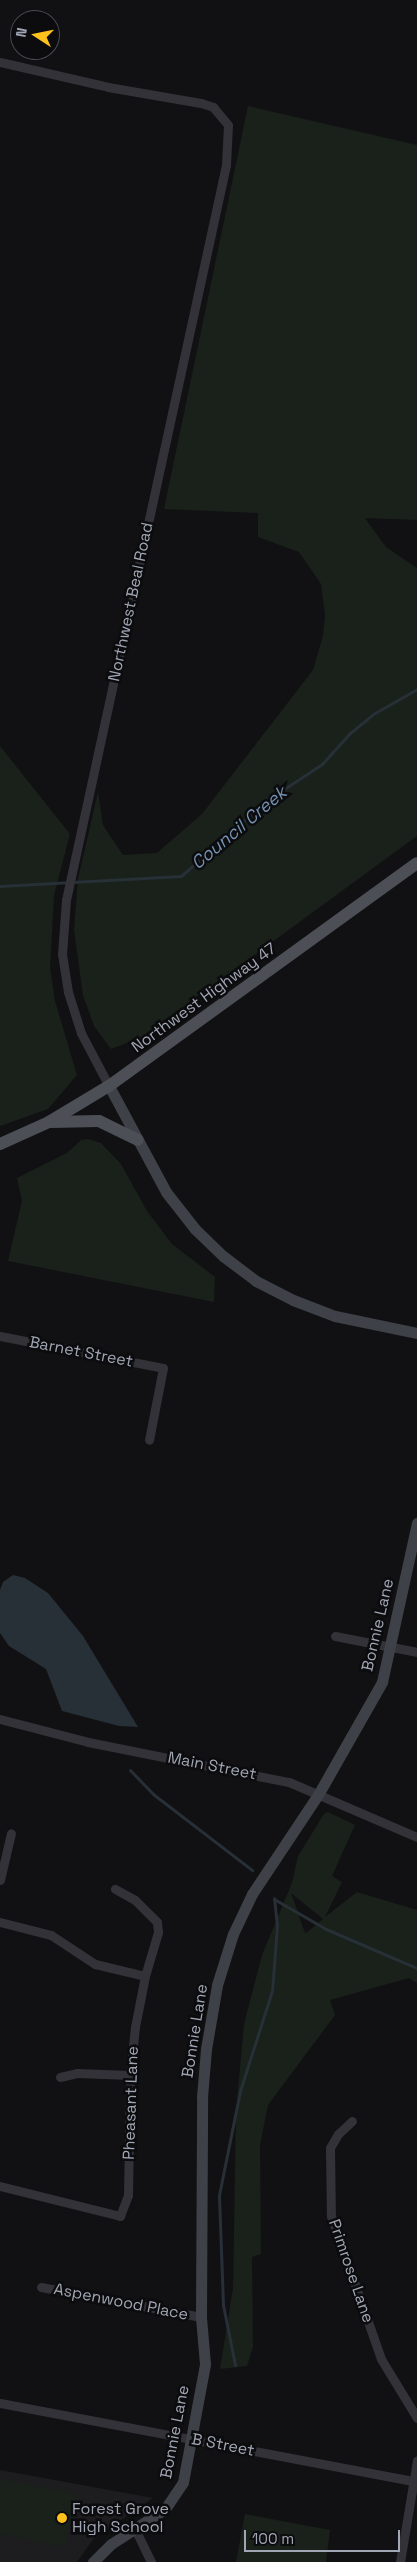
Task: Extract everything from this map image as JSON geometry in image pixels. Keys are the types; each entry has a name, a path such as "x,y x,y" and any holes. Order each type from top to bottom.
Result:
{"main road":[{"name":"Northwest Highway 47","path":"0,1144 49,1122 109,1086 417,863"},
{"path":"49,1122 99,1122 138,1140"}],"street":[{"name":"Northwest Beal Road","path":"0,62 108,87 201,103 222,114 228,125 226,165 66,900 62,954 68,992 81,1032 109,1086"},
{"path":"109,1086 166,1192 190,1223 223,1256 256,1281 293,1300 335,1316 417,1333"},
{"name":"Barnet Street","path":"0,1336 163,1368 149,1440"},
{"name":"Bonnie Lane","path":"93,2562 111,2544 165,2508 179,2491 192,2439 205,2364 201,2317 202,2097 206,2049 217,1986 243,1912 319,1792 375,1698 392,1646 417,1523"},
{"path":"335,1636 417,1652"},
{"name":"Main Street","path":"0,1719 88,1742 257,1774 319,1792 417,1837"},
{"path":"0,1880 11,1833"},
{"name":"Pheasant Lane","path":"0,2186 120,2216 128,2195 130,2075 145,1976 158,1932 157,1922 135,1900 115,1888"},
{"path":"0,1922 51,1935 95,1964 145,1976"},
{"path":"60,2078 77,2073 130,2075"},
{"name":"Primrose Lane","path":"352,2121 338,2134 330,2148 331,2216 382,2359 417,2418"},
{"name":"Aspenwood Place","path":"41,2287 201,2317"},
{"name":"B Street","path":"0,2402 415,2482"},
{"path":"400,2562 415,2482 417,2460"},
{"path":"135,2529 151,2562"}],"shaded area":[{"path":"248,106 417,145 417,520 365,518 386,547 417,568 417,836 142,1037 111,1049 94,1026 83,995 74,930 78,879 98,792 103,825 123,855 157,853 202,814 313,670 323,636 325,615 321,584 299,552 258,537 258,513 164,509"},
{"path":"0,746 70,834 54,895 50,968 55,1001 77,1075 48,1109 0,1126"},
{"path":"88,1139 101,1143 121,1164 147,1211 172,1244 215,1277 214,1302 8,1261 22,1201 17,1178 67,1153 81,1140"},
{"path":"13,1575 25,1578 48,1593 83,1636 138,1727 119,1726 62,1711 46,1669 9,1646 0,1633 0,1590 3,1582"},
{"path":"328,1812 355,1825 332,1876 342,1882 325,1917 357,1892 417,1910 417,1983 409,1978 330,2000 335,2015 268,2105 260,2145 261,2254 252,2257 253,2347 247,2366 220,2369 233,2288 236,2112 244,2024 262,1955 292,1883 298,1856 324,1814","holes":["291,1893 323,1919 305,1933"]},
{"name":"Forest Grove High School","path":"0,2470 153,2498 94,2538 77,2562 0,2562"},
{"path":"0,2479 76,2494 65,2547 0,2534"},
{"path":"245,2514 330,2530 326,2562 236,2562"}],"waterway":[{"name":"Council Creek","path":"0,886 181,876 269,799 322,764 350,733 375,713 417,689"},
{"path":"130,1770 153,1794 252,1870"},
{"path":"235,2365 223,2305 219,2195 240,2091 272,1991 277,1926 274,1898"},
{"path":"274,1899 326,1929 417,1968"}],"place":[{"name":"Forest Grove High School","path":"62,2518"}]}
